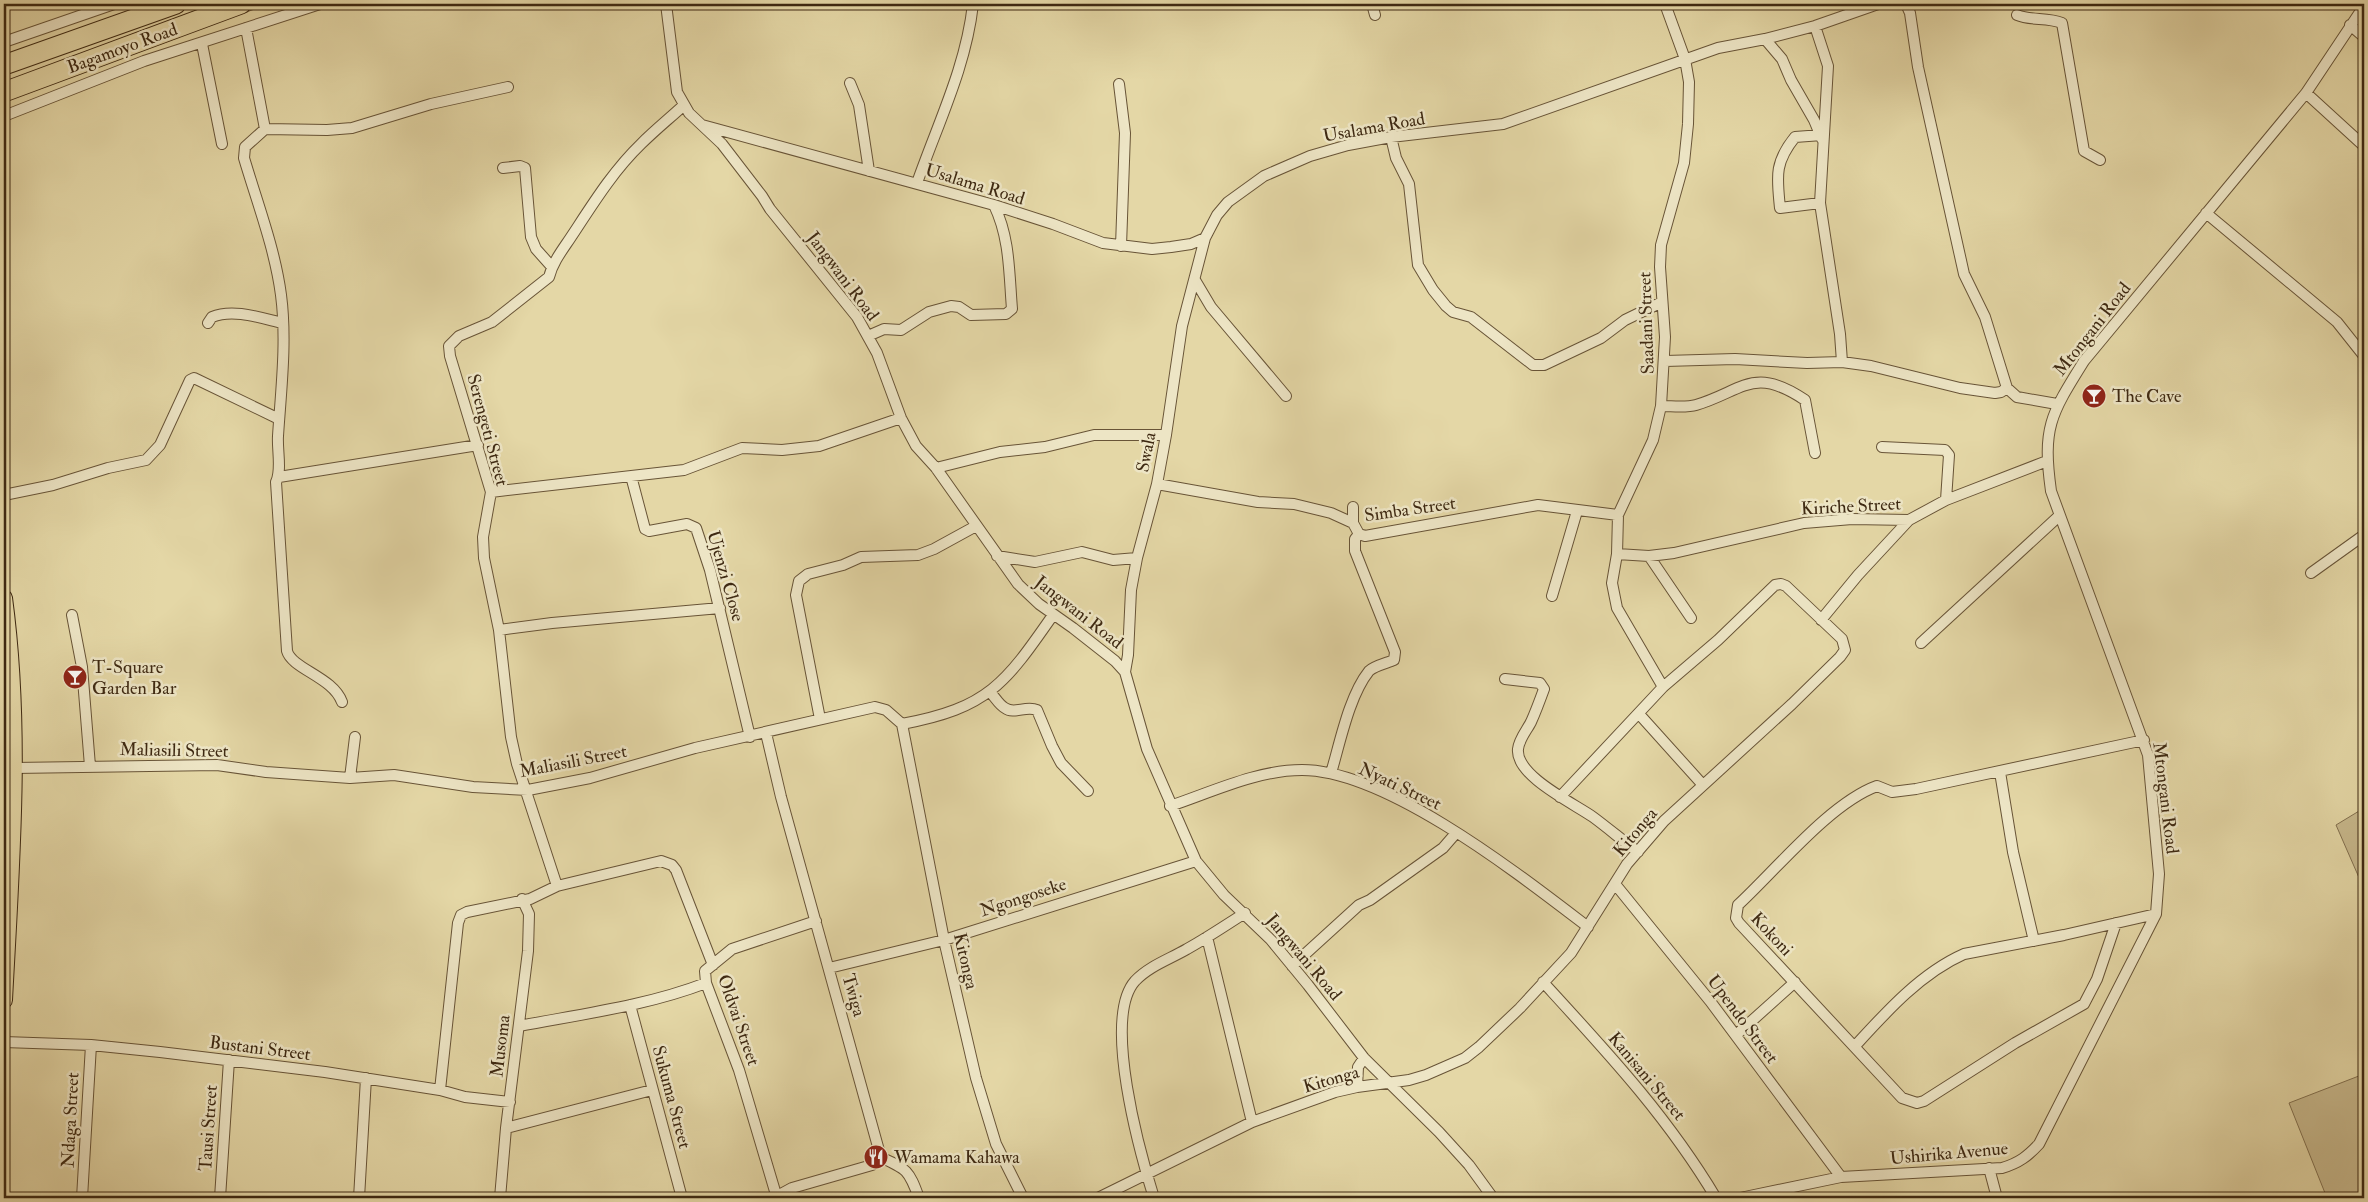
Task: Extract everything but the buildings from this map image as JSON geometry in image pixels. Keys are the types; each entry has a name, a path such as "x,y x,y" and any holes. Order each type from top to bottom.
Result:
{"highway":[{"name":"Bagamoyo Road","path":"4,66 176,4"},
{"name":"Bagamoyo Road","path":"4,92 241,4"}],"main road":[{"path":"4,598 9,640 15,819 8,870 4,1000"}],"street":[{"path":"4,42 114,4"},
{"path":"4,116 144,61 202,44 320,4"},
{"name":"Jangwani Road","path":"666,4 677,92 684,105 699,124 722,144 770,209 857,317 877,352 901,418 916,446 936,468 1018,584 1053,616 1115,661 1125,672 1147,749 1170,806 1196,861 1224,895 1245,912 1292,966 1364,1058 1469,1165 1493,1198"},
{"path":"917,183 961,66 970,33 973,4"},
{"path":"1372,4 1375,15"},
{"name":"Saadani Street","path":"1663,687 1617,608 1612,583 1617,554 1618,515 1653,440 1661,406 1666,337 1662,302 1661,245 1684,163 1688,124 1689,82 1685,59 1665,4"},
{"name":"Usalama Road","path":"699,124 994,205 1054,224 1103,244 1152,249 1171,248 1191,244 1205,238 1217,215 1228,202 1264,176 1310,156 1348,145 1391,137 1502,124 1718,48 1765,39 1815,26 1878,4"},
{"path":"1906,4 1910,13 1918,67 1964,274 1985,317 2007,388 2017,398 2057,404"},
{"name":"Mtongani Road","path":"2156,911 2159,874 2148,755 2051,491 2047,461 2052,418 2057,404 2084,361 2306,93 2364,6"},
{"path":"2017,15 2023,18 2051,18 2062,23 2084,150 2100,160"},
{"path":"1815,26 1828,66 1825,150 1820,203 1840,334 1842,362"},
{"path":"2350,26 2364,37"},
{"path":"246,28 265,129"},
{"path":"1765,39 1782,59 1791,80 1822,135 1825,150"},
{"path":"202,44 222,144"},
{"path":"850,83 859,105 869,171"},
{"path":"1119,84 1125,133 1121,246"},
{"path":"342,702 332,686 287,654 286,614 276,482 279,477 277,453 283,371 281,295 272,255 244,158 245,146 265,129 326,130 352,128 431,104 508,87"},
{"path":"2306,93 2364,146"},
{"name":"Serengeti Street","path":"557,886 528,790 517,764 511,737 499,630 484,558 483,537 491,492 450,356 449,346 460,336 492,322 549,277 552,267 594,200 614,174 640,145 684,105"},
{"path":"1820,203 1780,208 1778,166 1782,155 1795,137 1822,135"},
{"path":"1391,137 1396,158 1409,184 1418,265 1423,274 1446,306 1453,312 1471,317 1533,365 1544,365 1601,338 1625,320 1662,302"},
{"path":"503,168 520,166 525,168 531,237 536,249 552,267"},
{"path":"868,336 884,329 901,330 929,312 951,306 959,307 971,315 1006,314 1012,308 1006,238 1002,222 994,205"},
{"path":"2206,213 2337,322 2364,356"},
{"name":"Swala","path":"1125,672 1128,655 1131,590 1136,558 1157,484 1182,326 1205,238"},
{"path":"1195,280 1211,307 1286,396"},
{"path":"208,323 212,317 221,313 254,316 282,323"},
{"path":"1665,361 1735,359 1807,364 1842,362 1871,366 1960,388 1995,393 2007,388"},
{"path":"4,495 53,485 108,468 146,460 160,445 190,380 194,378 279,419"},
{"path":"1661,406 1694,406 1745,384 1776,385 1805,400 1815,453"},
{"path":"491,492 684,470 742,448 782,450 819,446 901,418"},
{"path":"936,468 1000,452 1045,447 1094,435 1166,435"},
{"path":"279,477 478,445"},
{"path":"1882,447 1945,450 1948,455 1946,500"},
{"name":"Kiriche Street","path":"1617,554 1649,556 1714,544 1804,523 1852,519 1909,520 1946,500 2047,461"},
{"name":"Ujenzi Close","path":"631,476 645,528 649,530 687,524 696,528 720,608 750,737"},
{"name":"Simba Street","path":"1157,484 1258,502 1294,504 1331,513 1353,523 1359,534 1370,535 1538,505 1618,515"},
{"path":"1353,507 1353,523"},
{"path":"1552,596 1577,510"},
{"path":"1921,643 2059,516"},
{"path":"1822,620 1853,580 1909,520"},
{"path":"820,719 796,595 799,581 808,574 843,565 861,557 918,555 934,549 976,526"},
{"path":"1331,773 1352,706 1370,670 1394,660 1395,652 1354,551 1355,539 1359,534"},
{"path":"2311,573 2364,535"},
{"path":"997,556 1036,562 1082,552 1113,560 1136,558"},
{"path":"1649,556 1692,618"},
{"name":"Kitonga","path":"1098,1198 1252,1122 1357,1087 1409,1080 1426,1075 1465,1058 1520,1008 1571,953 1627,864 1664,821 1702,784 1792,704 1845,650 1842,639 1786,586 1775,585 1718,640 1663,687 1560,797"},
{"path":"499,630 552,623 720,608"},
{"path":"72,615 82,667 90,766"},
{"path":"902,724 938,717 972,704 990,692 1015,668 1053,616"},
{"path":"1505,679 1540,683 1544,689 1531,722 1519,743 1518,755 1532,774 1560,797 1591,816 1638,852"},
{"path":"990,692 1005,709 1012,711 1031,707 1037,710 1061,763 1088,791"},
{"name":"Maliasili Street","path":"14,768 217,765 266,772 350,778 394,775 473,787 528,790 590,778 695,748 875,707 886,710 902,724"},
{"path":"1639,714 1702,784"},
{"name":"Kitonga","path":"902,724 944,940 986,1114 996,1144 1024,1198"},
{"name":"Twiga","path":"766,733 877,1141 879,1159"},
{"path":"350,778 355,738"},
{"name":"Kokoni","path":"2116,923 2097,979 2084,1004 2015,1043 1924,1101 1916,1103 1902,1098 1736,918 1738,905 1791,851 1852,798 1864,791 1877,786 1892,792 1902,792 2144,740"},
{"name":"Nyati Street","path":"1170,806 1265,774 1302,770 1331,773 1404,802 1456,833 1489,854 1588,927"},
{"path":"2000,772 2012,852 2034,941"},
{"path":"1292,966 1359,905 1370,900 1443,848 1456,833"},
{"name":"Ngongoseke","path":"829,968 944,940 1196,861"},
{"path":"440,1090 459,918 467,912 530,898 557,886 647,863 667,862 676,870 713,965"},
{"name":"Upendo Street","path":"1615,884 1736,1034 1841,1177"},
{"name":"Musoma","path":"500,1198 506,1128 528,942 529,914 522,899"},
{"path":"1855,1046 1901,999 1950,960 1964,954 2116,923 2156,911"},
{"name":"Ushirika Avenue","path":"1740,1198 1782,1194 1841,1177 1988,1168 2016,1164 2028,1157 2039,1144 2156,911"},
{"path":"1154,1198 1130,1105 1122,1031 1126,996 1134,982 1146,971 1208,937 1245,912"},
{"name":"Oldvai Street","path":"778,1198 739,1070 706,983 705,971 732,949 816,922"},
{"path":"1208,937 1252,1122"},
{"name":"Kanisani Street","path":"1543,982 1658,1111 1685,1148 1716,1198"},
{"path":"1736,1034 1795,982"},
{"path":"519,1026 678,994 706,983"},
{"name":"Sukuma Street","path":"630,1005 682,1198"},
{"name":"Bustani Street","path":"4,1042 90,1045 229,1060 366,1078 440,1090 464,1097 510,1102"},
{"name":"Ndaga Street","path":"82,1198 90,1045"},
{"path":"1357,1087 1358,1067 1364,1058"},
{"name":"Tausi Street","path":"220,1198 229,1060"},
{"path":"359,1198 366,1078"},
{"path":"506,1128 652,1090"},
{"path":"778,1198 792,1188 872,1165 880,1157 905,1168 919,1198"},
{"path":"1988,1168 1997,1198"}],"shaded area":[{"path":"2364,808 2364,889 2336,825"},
{"path":"2364,1074 2364,1198 2327,1198 2289,1103"}],"waterway":[{"path":"246,11 266,4"}],"place":[{"name":"The Cave","path":"2094,396"},
{"name":"T-Square Garden Bar","path":"75,677"},
{"name":"Wamama Kahawa","path":"876,1157"}]}
